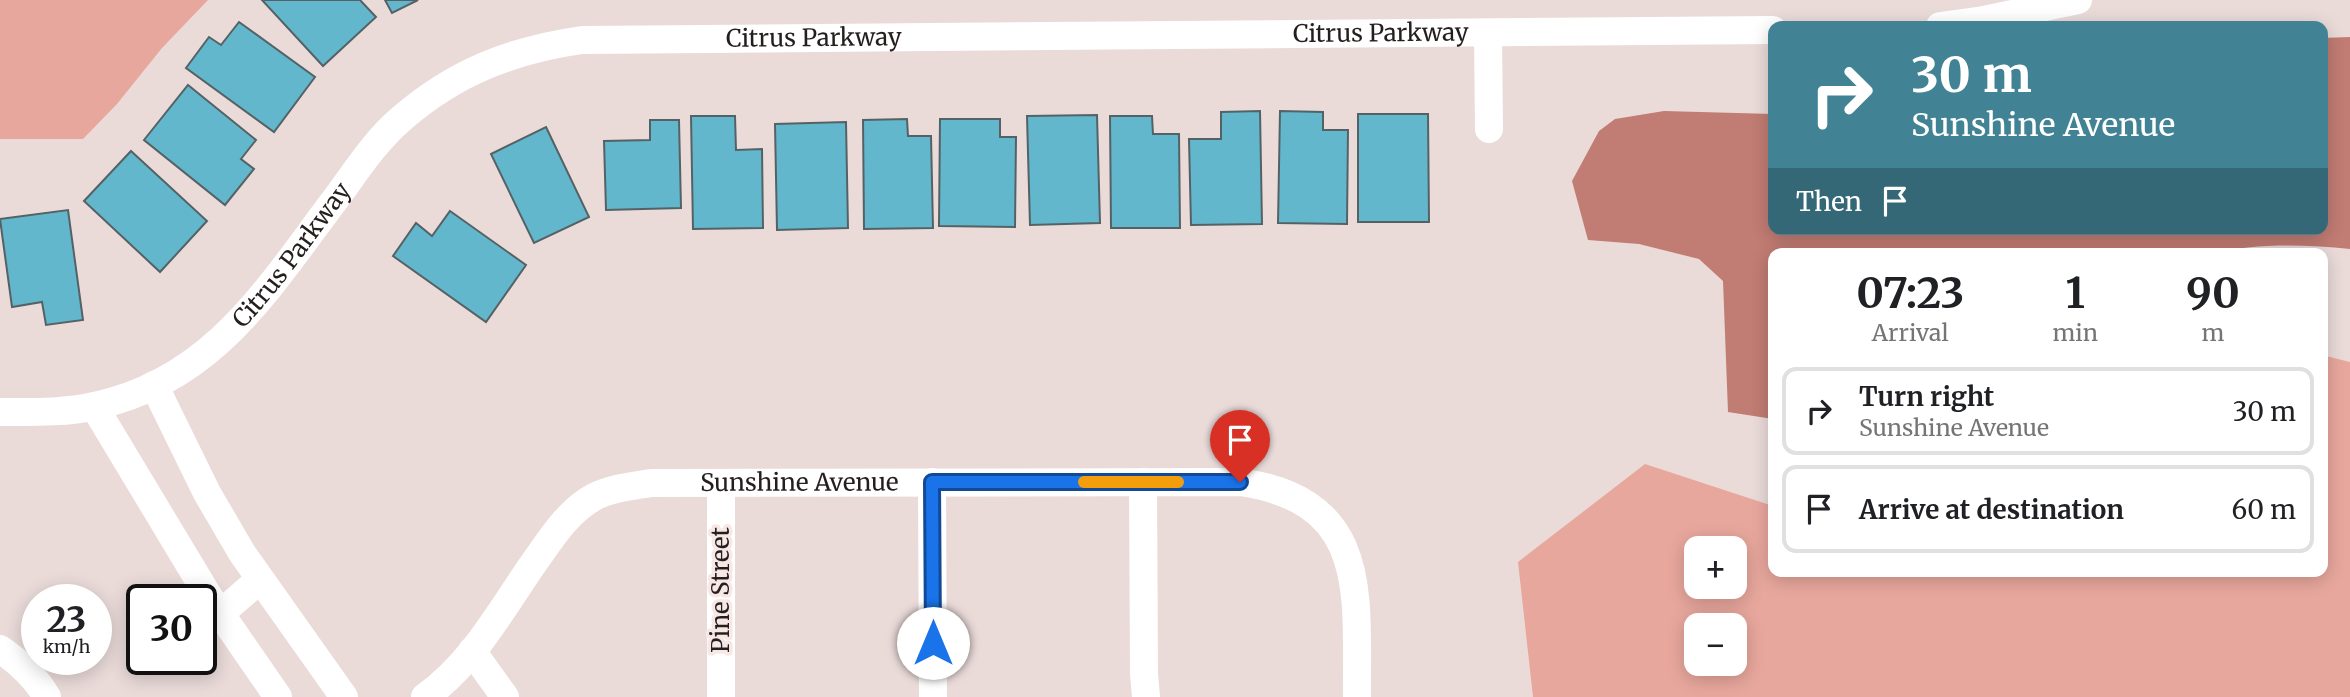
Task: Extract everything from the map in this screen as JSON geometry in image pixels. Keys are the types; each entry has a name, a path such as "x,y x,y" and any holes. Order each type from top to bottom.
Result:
{"street":[{"path":"1976,21 2078,0"},
{"name":"Citrus Parkway","path":"0,412 55,411 94,406 154,385 182,369 230,333 255,307 372,150 399,120 434,93 471,70 544,46 582,40 1768,30"},
{"path":"1488,33 1489,129"},
{"path":"154,385 207,493 259,580 344,697"},
{"path":"94,406 220,614 278,697"},
{"path":"932,482 933,697"},
{"path":"1143,482 1146,697"},
{"name":"Sunshine Avenue","path":"425,697 472,651 557,530 574,512 596,496 622,487 651,483 1240,482 1283,492 1320,515 1334,530 1346,550 1356,593 1357,697"},
{"name":"Pine Street","path":"721,483 721,697"},
{"path":"220,614 259,580"},
{"path":"0,649 20,663 40,684 47,697"},
{"path":"472,651 505,697"}],"shaded area":[{"path":"0,0 208,0 162,48 117,104 83,139 0,139"},
{"path":"2350,37 2350,249 2314,246 1768,248 1768,418 1728,412 1723,281 1699,259 1639,244 1588,240 1572,181 1599,131 1615,119 1664,111 1768,114 1768,235 2328,235 2328,38"},
{"path":"2328,356 2350,362 2350,697 1533,697 1518,562 1645,464 1768,504 1768,577 2328,577"}],"building":[{"path":"262,0 360,0 376,17 323,66"},
{"path":"385,0 418,0 392,13"},
{"path":"239,22 315,77 274,132 186,68 209,37 221,45"},
{"path":"188,85 256,140 241,159 254,169 225,205 144,140"},
{"path":"1260,111 1262,224 1191,225 1189,139 1221,139 1221,112"},
{"path":"1280,111 1323,112 1323,130 1348,130 1347,224 1278,223"},
{"path":"1358,114 1428,114 1429,222 1358,222"},
{"path":"1097,115 1100,223 1030,225 1027,116"},
{"path":"691,116 735,116 736,150 762,149 763,228 693,229"},
{"path":"1110,116 1152,116 1153,134 1179,134 1180,228 1111,228"},
{"path":"907,119 908,136 931,136 933,228 864,229 863,120"},
{"path":"940,119 1000,119 1000,137 1016,137 1015,227 939,226"},
{"path":"650,120 679,120 681,208 606,210 604,141 650,140"},
{"path":"846,122 848,228 777,230 775,124"},
{"path":"546,127 589,217 534,243 491,154"},
{"path":"131,151 207,221 160,272 84,201"},
{"path":"68,210 83,320 46,325 42,302 12,307 0,219"},
{"path":"450,211 526,265 486,322 393,256 416,223 432,236"}],"slow traffic":[{"path":"1084,482 1178,482"}],"route":[{"path":"933,643 932,482 1240,482"}]}
